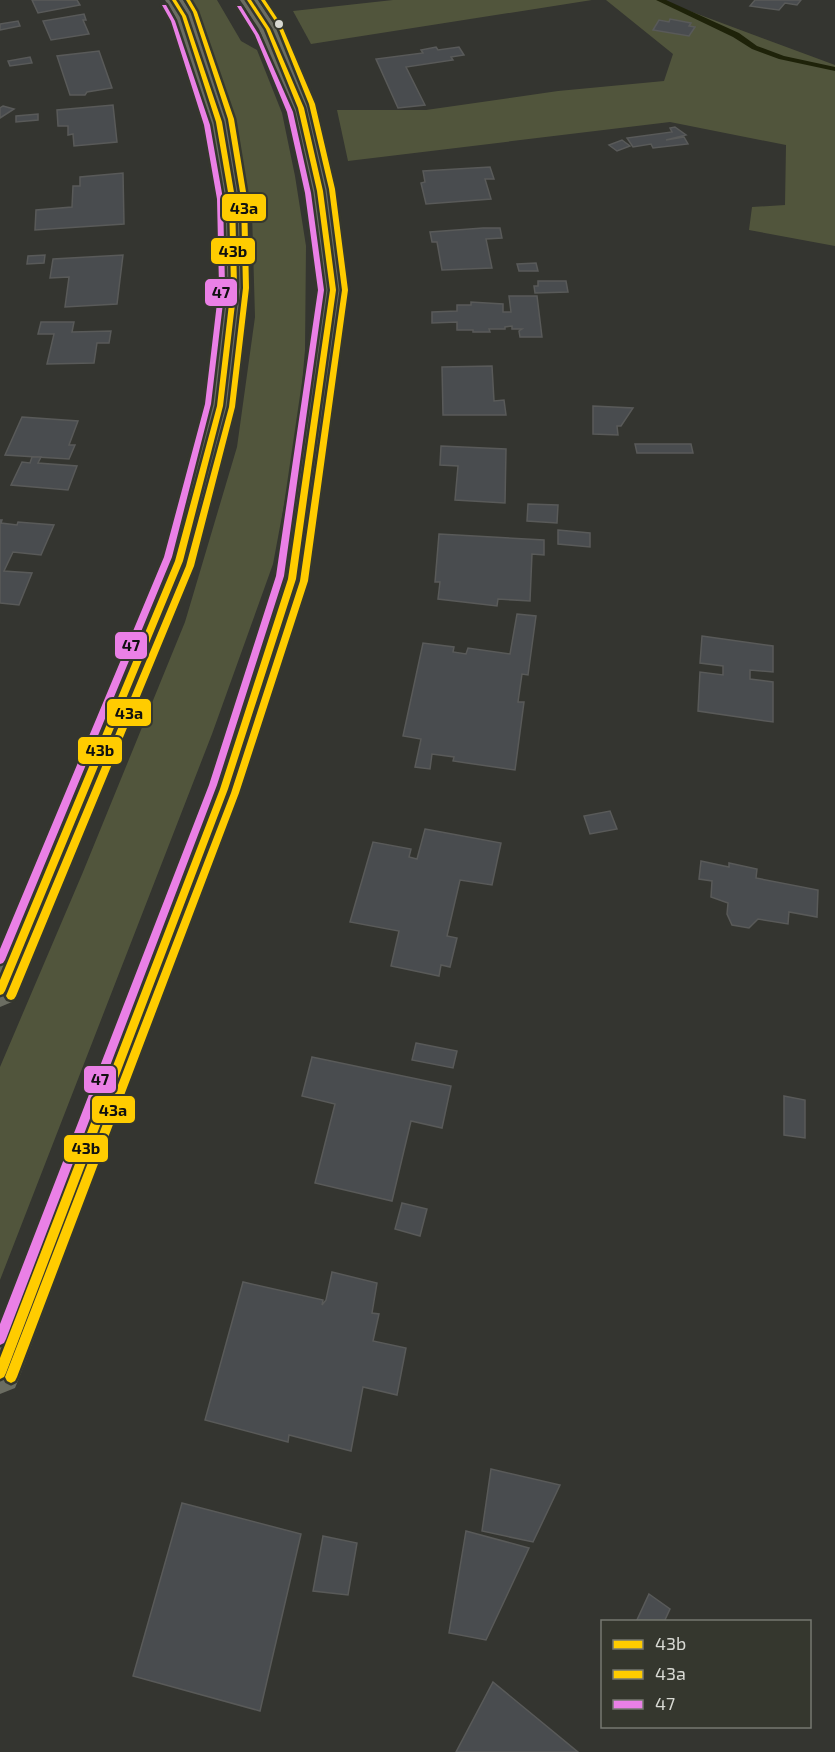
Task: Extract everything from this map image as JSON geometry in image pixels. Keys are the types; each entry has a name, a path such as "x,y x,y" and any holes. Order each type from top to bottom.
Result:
{"main road":[{"path":"0,991 178,561 220,406 234,287 232,198 219,122 184,16 174,0"},
{"path":"0,1373 224,789 292,579 333,290 320,191 301,108 268,29 249,0"}],"green space":[{"path":"186,0 217,0 241,41 257,50 282,113 306,246 305,350 298,430 273,564 212,734 0,1280 0,1067 185,622 237,447 255,317 252,212 206,32"},
{"path":"393,0 592,0 311,44 293,11"},
{"path":"606,0 660,0 835,65 835,246 749,230 752,207 785,205 786,145 670,122 348,161 337,110 426,110 558,91 664,81 673,54"}],"building":[{"path":"32,0 77,0 80,5 38,13"},
{"path":"755,0 801,0 797,5 785,3 779,10 750,6"},
{"path":"84,14 86,20 83,20 89,34 51,40 43,21"},
{"path":"670,19 691,23 689,26 695,27 689,36 653,30 659,20 669,22"},
{"path":"18,21 20,26 0,30 0,24"},
{"path":"436,47 438,50 459,47 464,55 451,57 453,60 406,67 425,105 398,108 376,59 423,53 421,50"},
{"path":"99,51 112,88 87,92 85,95 70,95 57,56"},
{"path":"30,57 32,63 10,66 8,61"},
{"path":"113,105 117,142 74,146 73,134 68,135 68,126 58,126 57,110"},
{"path":"3,106 14,109 0,118 0,108"},
{"path":"38,114 38,120 16,122 16,116"},
{"path":"675,127 686,135 666,140 684,137 688,144 653,148 651,144 633,147 627,138 672,132 670,128"},
{"path":"622,140 630,146 617,151 609,145"},
{"path":"490,167 494,179 485,179 491,199 426,204 421,183 425,182 423,171"},
{"path":"123,173 124,224 35,230 36,210 72,207 73,186 80,186 80,177"},
{"path":"500,228 502,238 486,239 492,268 442,270 437,242 432,242 430,232"},
{"path":"45,255 44,263 27,264 28,256"},
{"path":"123,255 117,304 65,307 69,277 50,278 53,259"},
{"path":"536,263 538,271 519,271 517,264"},
{"path":"538,281 566,281 568,292 535,293 534,286 538,286"},
{"path":"509,296 537,296 542,337 520,337 519,331 522,329 512,329 512,326 505,327 505,329 489,329 490,332 473,332 473,330 457,330 457,322 432,323 432,312 457,311 457,305 471,305 471,302 503,304 503,312 511,312"},
{"path":"41,322 74,322 72,332 111,331 109,343 97,343 94,363 47,364 54,334 38,334"},
{"path":"492,366 494,401 504,400 506,415 443,415 442,367"},
{"path":"593,406 633,408 621,426 617,426 618,435 593,434"},
{"path":"22,417 78,421 69,445 75,445 69,459 5,455"},
{"path":"635,444 691,444 693,453 637,453"},
{"path":"441,446 506,449 505,503 455,500 458,466 440,465"},
{"path":"32,457 41,457 38,463 77,466 68,490 11,485 22,462 30,463"},
{"path":"528,504 558,505 557,523 527,521"},
{"path":"0,520 2,520 1,523 17,525 18,522 54,525 41,555 13,552 4,571 32,573 19,605 0,603"},
{"path":"558,530 590,533 590,547 558,544"},
{"path":"439,534 544,540 544,555 532,554 530,601 498,599 497,606 438,599 440,582 435,582"},
{"path":"517,614 536,616 528,675 522,674 518,702 524,702 515,770 453,761 454,757 432,754 430,769 415,767 421,739 403,736 423,643 454,647 453,652 466,654 468,648 510,654"},
{"path":"702,636 773,646 773,672 750,670 750,679 773,682 773,722 698,711 700,672 723,675 723,666 700,663"},
{"path":"610,811 617,829 590,834 584,816"},
{"path":"425,829 501,843 492,885 460,880 447,936 457,938 450,967 441,965 439,976 391,966 399,931 350,922 373,842 411,849 409,857 417,859"},
{"path":"701,861 729,867 729,863 757,869 756,878 818,890 817,917 789,912 788,924 758,919 749,928 732,925 727,914 728,903 711,897 712,881 699,879"},
{"path":"416,1043 457,1051 453,1068 412,1060"},
{"path":"312,1057 451,1086 442,1128 411,1121 392,1201 315,1183 335,1104 302,1096"},
{"path":"784,1096 805,1100 805,1138 784,1135"},
{"path":"402,1203 427,1209 420,1236 395,1229"},
{"path":"332,1272 377,1283 372,1313 379,1314 373,1341 406,1348 397,1395 363,1387 351,1451 289,1435 288,1442 205,1420 243,1282 323,1300 322,1305 326,1300"},
{"path":"491,1469 560,1485 533,1542 482,1531"},
{"path":"182,1503 301,1534 260,1711 133,1676"},
{"path":"466,1531 529,1548 486,1640 449,1633"},
{"path":"323,1536 357,1543 348,1595 313,1591"},
{"path":"649,1594 670,1609 665,1620 637,1620"},
{"path":"493,1682 578,1752 456,1752"}],"waterway":[{"path":"660,0 736,35 755,48 782,57 835,69"}],"transit line":[{"name":"43b","path":"0,991 179,561 220,406 234,287 232,198 219,122 184,16 174,0"},
{"name":"43a","path":"11,996 190,566 232,407 246,288 244,198 231,119 195,12 188,0"},
{"name":"43b","path":"0,1373 224,789 292,579 333,290 320,191 301,108 268,29 249,0"},
{"name":"43a","path":"11,1377 235,793 304,581 345,290 332,189 312,104 279,24 263,0"},
{"name":"47","path":"0,960 168,557 208,404 222,286 220,199 207,125 173,21 164,6"},
{"name":"47","path":"0,1339 213,785 280,576 321,290 308,193 290,112 257,35 239,7"}]}
